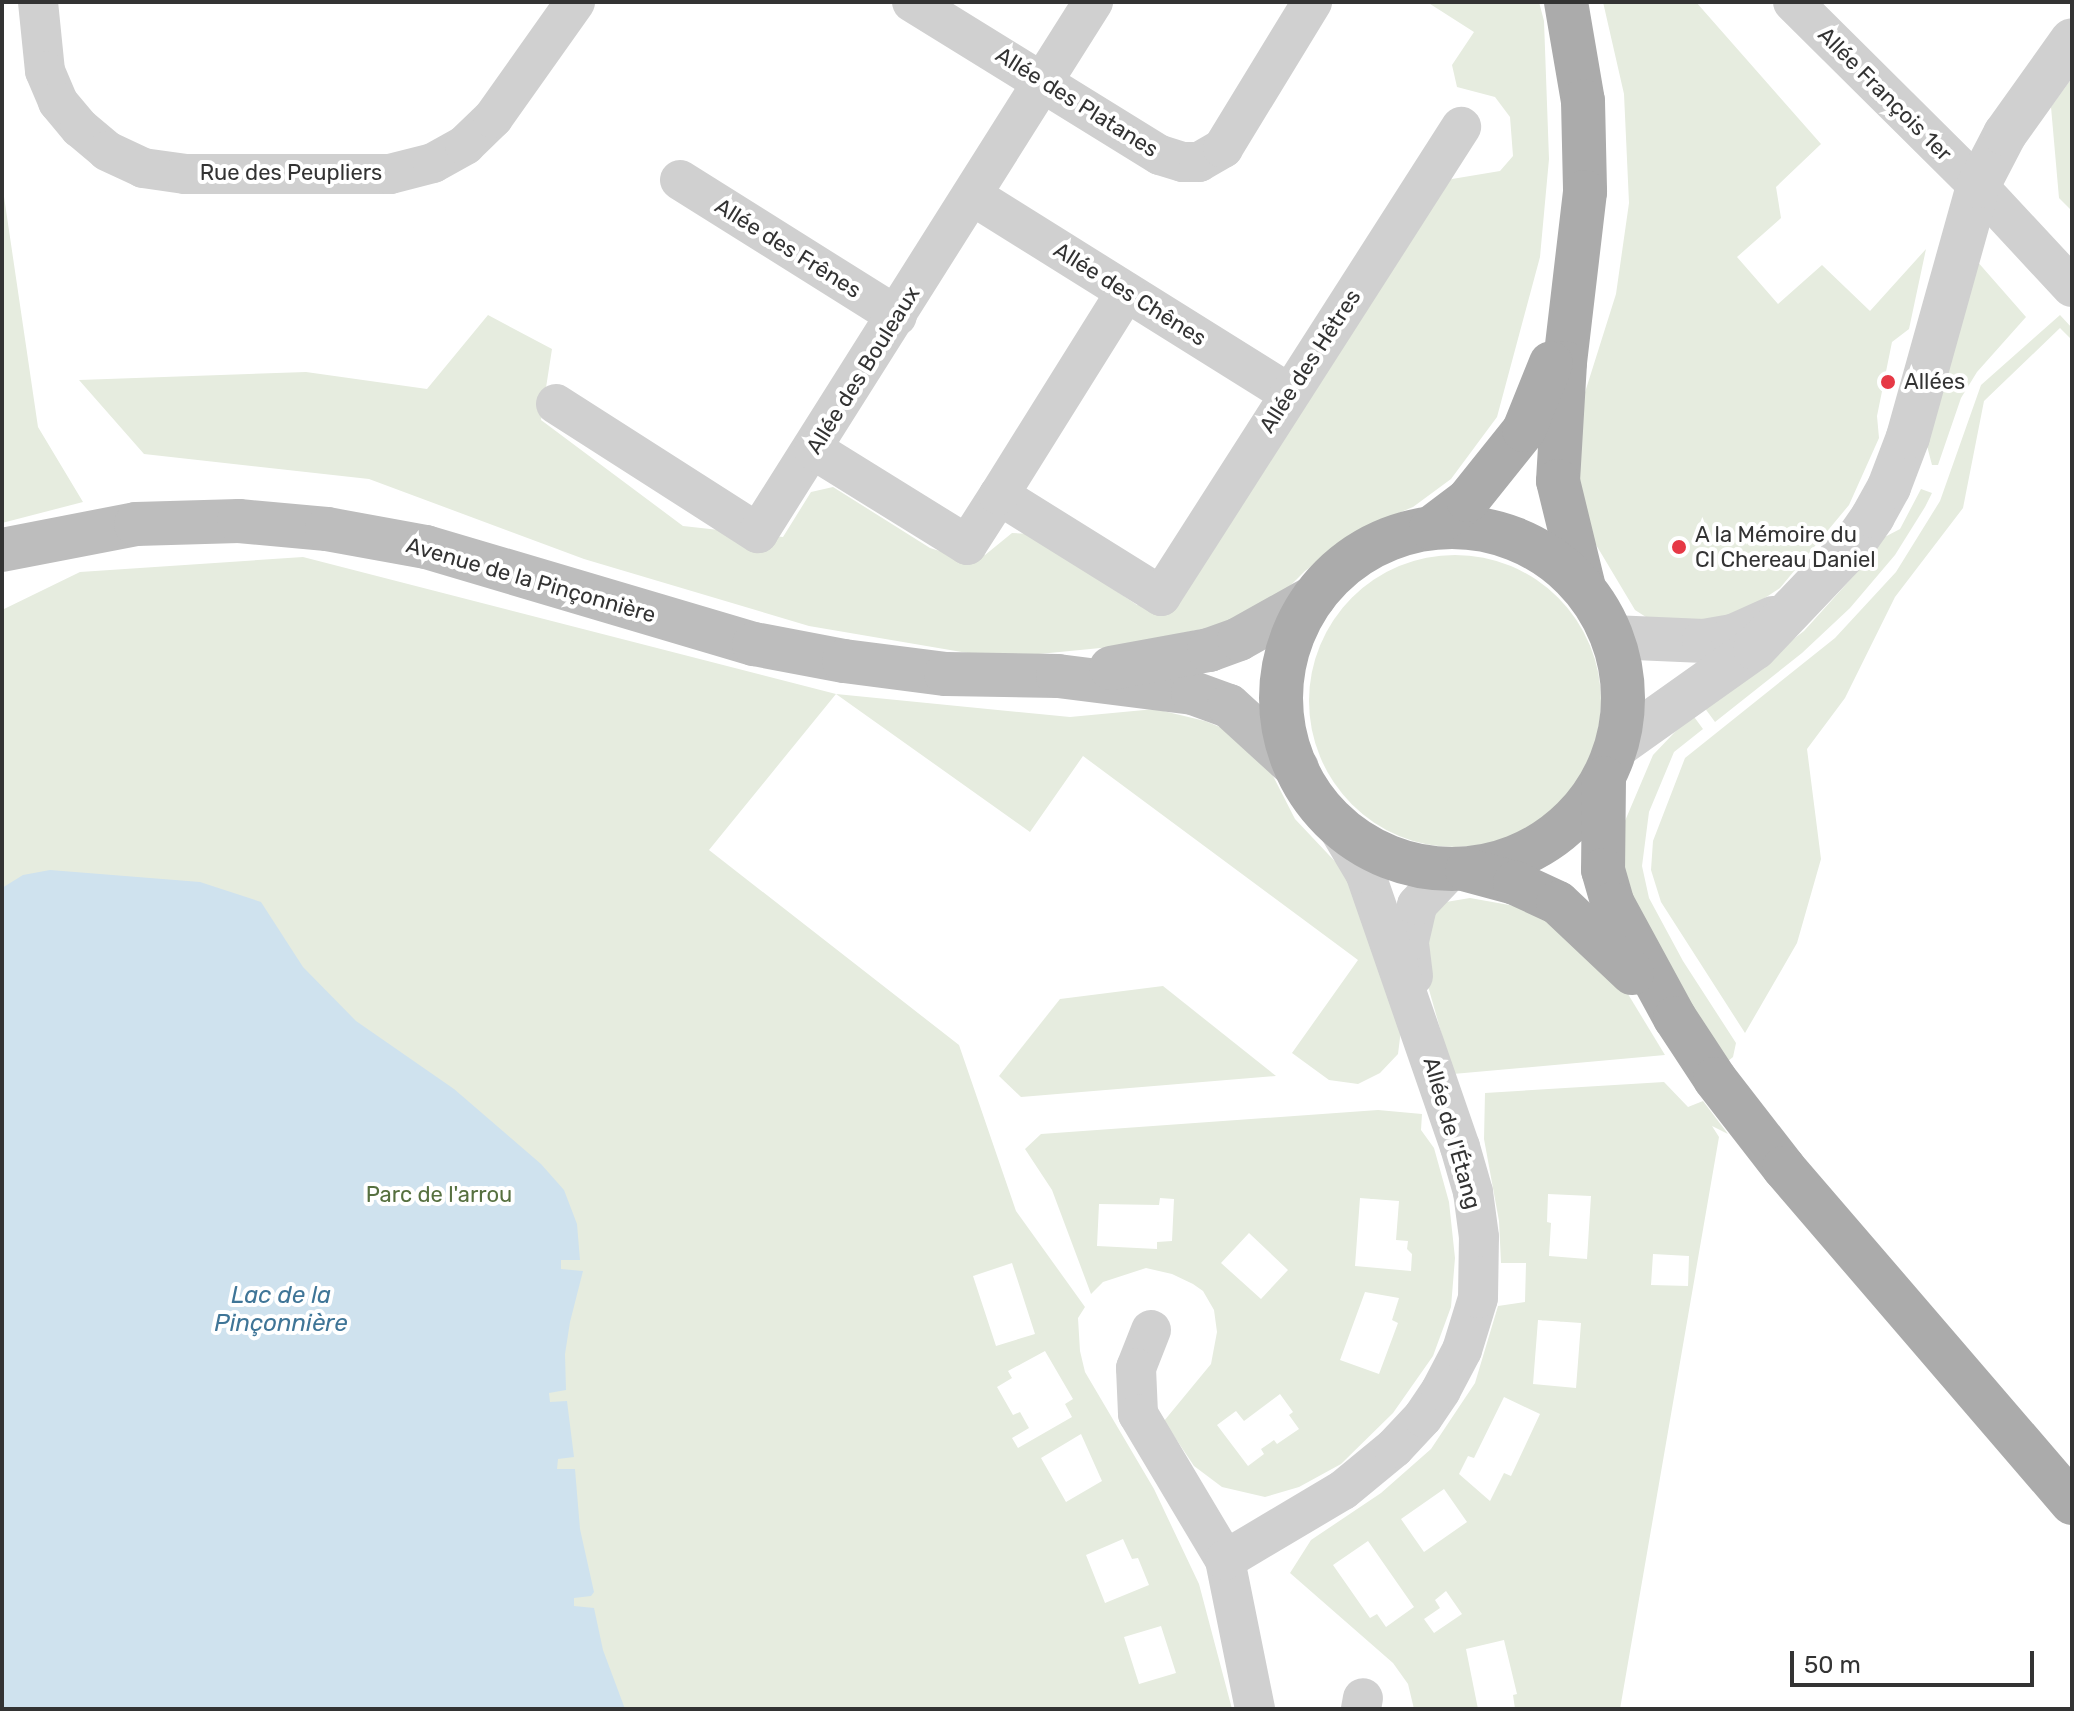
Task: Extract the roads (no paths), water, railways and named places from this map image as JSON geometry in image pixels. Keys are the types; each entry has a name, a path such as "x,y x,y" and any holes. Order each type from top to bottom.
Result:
{"main road":[{"path":"1566,2 1583,101 1585,192 1572,296 1558,481 1584,588 1612,637 1622,672 1623,710 1610,762 1603,870 1613,904 1675,1018 1715,1079 1775,1157 2072,1503"},
{"path":"1431,528 1468,500 1524,430 1549,369 1572,296"},
{"name":"Avenue de la Pinçonnière","path":"2,550 136,524 239,521 327,529 426,547 754,644 844,661 946,674 1058,676 1193,693 1229,706 1297,768"},
{"path":"1584,588 1559,564 1531,545 1499,533 1465,527 1431,528 1397,535 1365,550 1337,570 1314,597 1288,651 1282,680 1287,740 1297,768 1313,796 1334,821 1388,856 1419,866 1456,869 1515,883 1558,903 1599,937 1675,1018"},
{"name":"Avenue de la Pinçonnière","path":"1058,676 1209,650 1239,639 1314,597"},
{"path":"1456,869 1505,861 1545,842 1579,814 1610,762"}],"street":[{"name":"Rue des Peupliers","path":"38,2 45,71 58,102 80,128 107,151 143,168 185,174 390,174 433,163 465,145 493,118 575,2"},
{"name":"Allée des Platanes","path":"912,2 1160,155 1183,162 1199,162 1223,148 1312,2"},
{"name":"Allée des Bouleaux","path":"556,404 758,533 814,450 1093,2"},
{"name":"Allée François 1er","path":"1793,2 1978,186 2072,287"},
{"path":"1610,762 1755,648 1853,545 1889,487 1908,437 1978,186 2005,134 2072,40"},
{"name":"Allée des Hêtres","path":"999,495 1161,596 1288,393 1461,127"},
{"name":"Allée des Frênes","path":"680,180 897,316"},
{"name":"Allée des Chênes","path":"973,196 1288,393"},
{"path":"814,450 967,545 1126,292"},
{"path":"1612,637 1675,642 1733,636 1769,621 1808,595"},
{"name":"Allée de l'Étang","path":"1225,1560 1343,1490 1394,1448 1423,1417 1462,1350 1478,1298 1479,1237 1460,1147 1365,873 1334,821"},
{"name":"Allée de l'Étang","path":"1419,1023 1409,941 1411,925 1417,905 1456,869"},
{"path":"1151,1330 1136,1368 1138,1414 1225,1560 1255,1709"}],"water":[{"name":"Lac de la Pinçonnière","path":"50,870 200,882 261,902 303,967 356,1021 454,1089 541,1164 564,1190 577,1224 580,1260 561,1260 561,1269 583,1271 565,1354 566,1390 549,1393 550,1402 567,1401 574,1457 558,1459 557,1469 575,1469 580,1529 594,1592 591,1596 574,1598 574,1606 594,1608 603,1650 625,1709 2,1709 2,888 23,875"}],"place":[{"name":"Allées","path":"1888,382"},
{"name":"A la Mémoire du Cl Chereau Daniel","path":"1679,547"}],"park label":[{"name":"Parc de l'arrou","path":"439,1195"}]}
